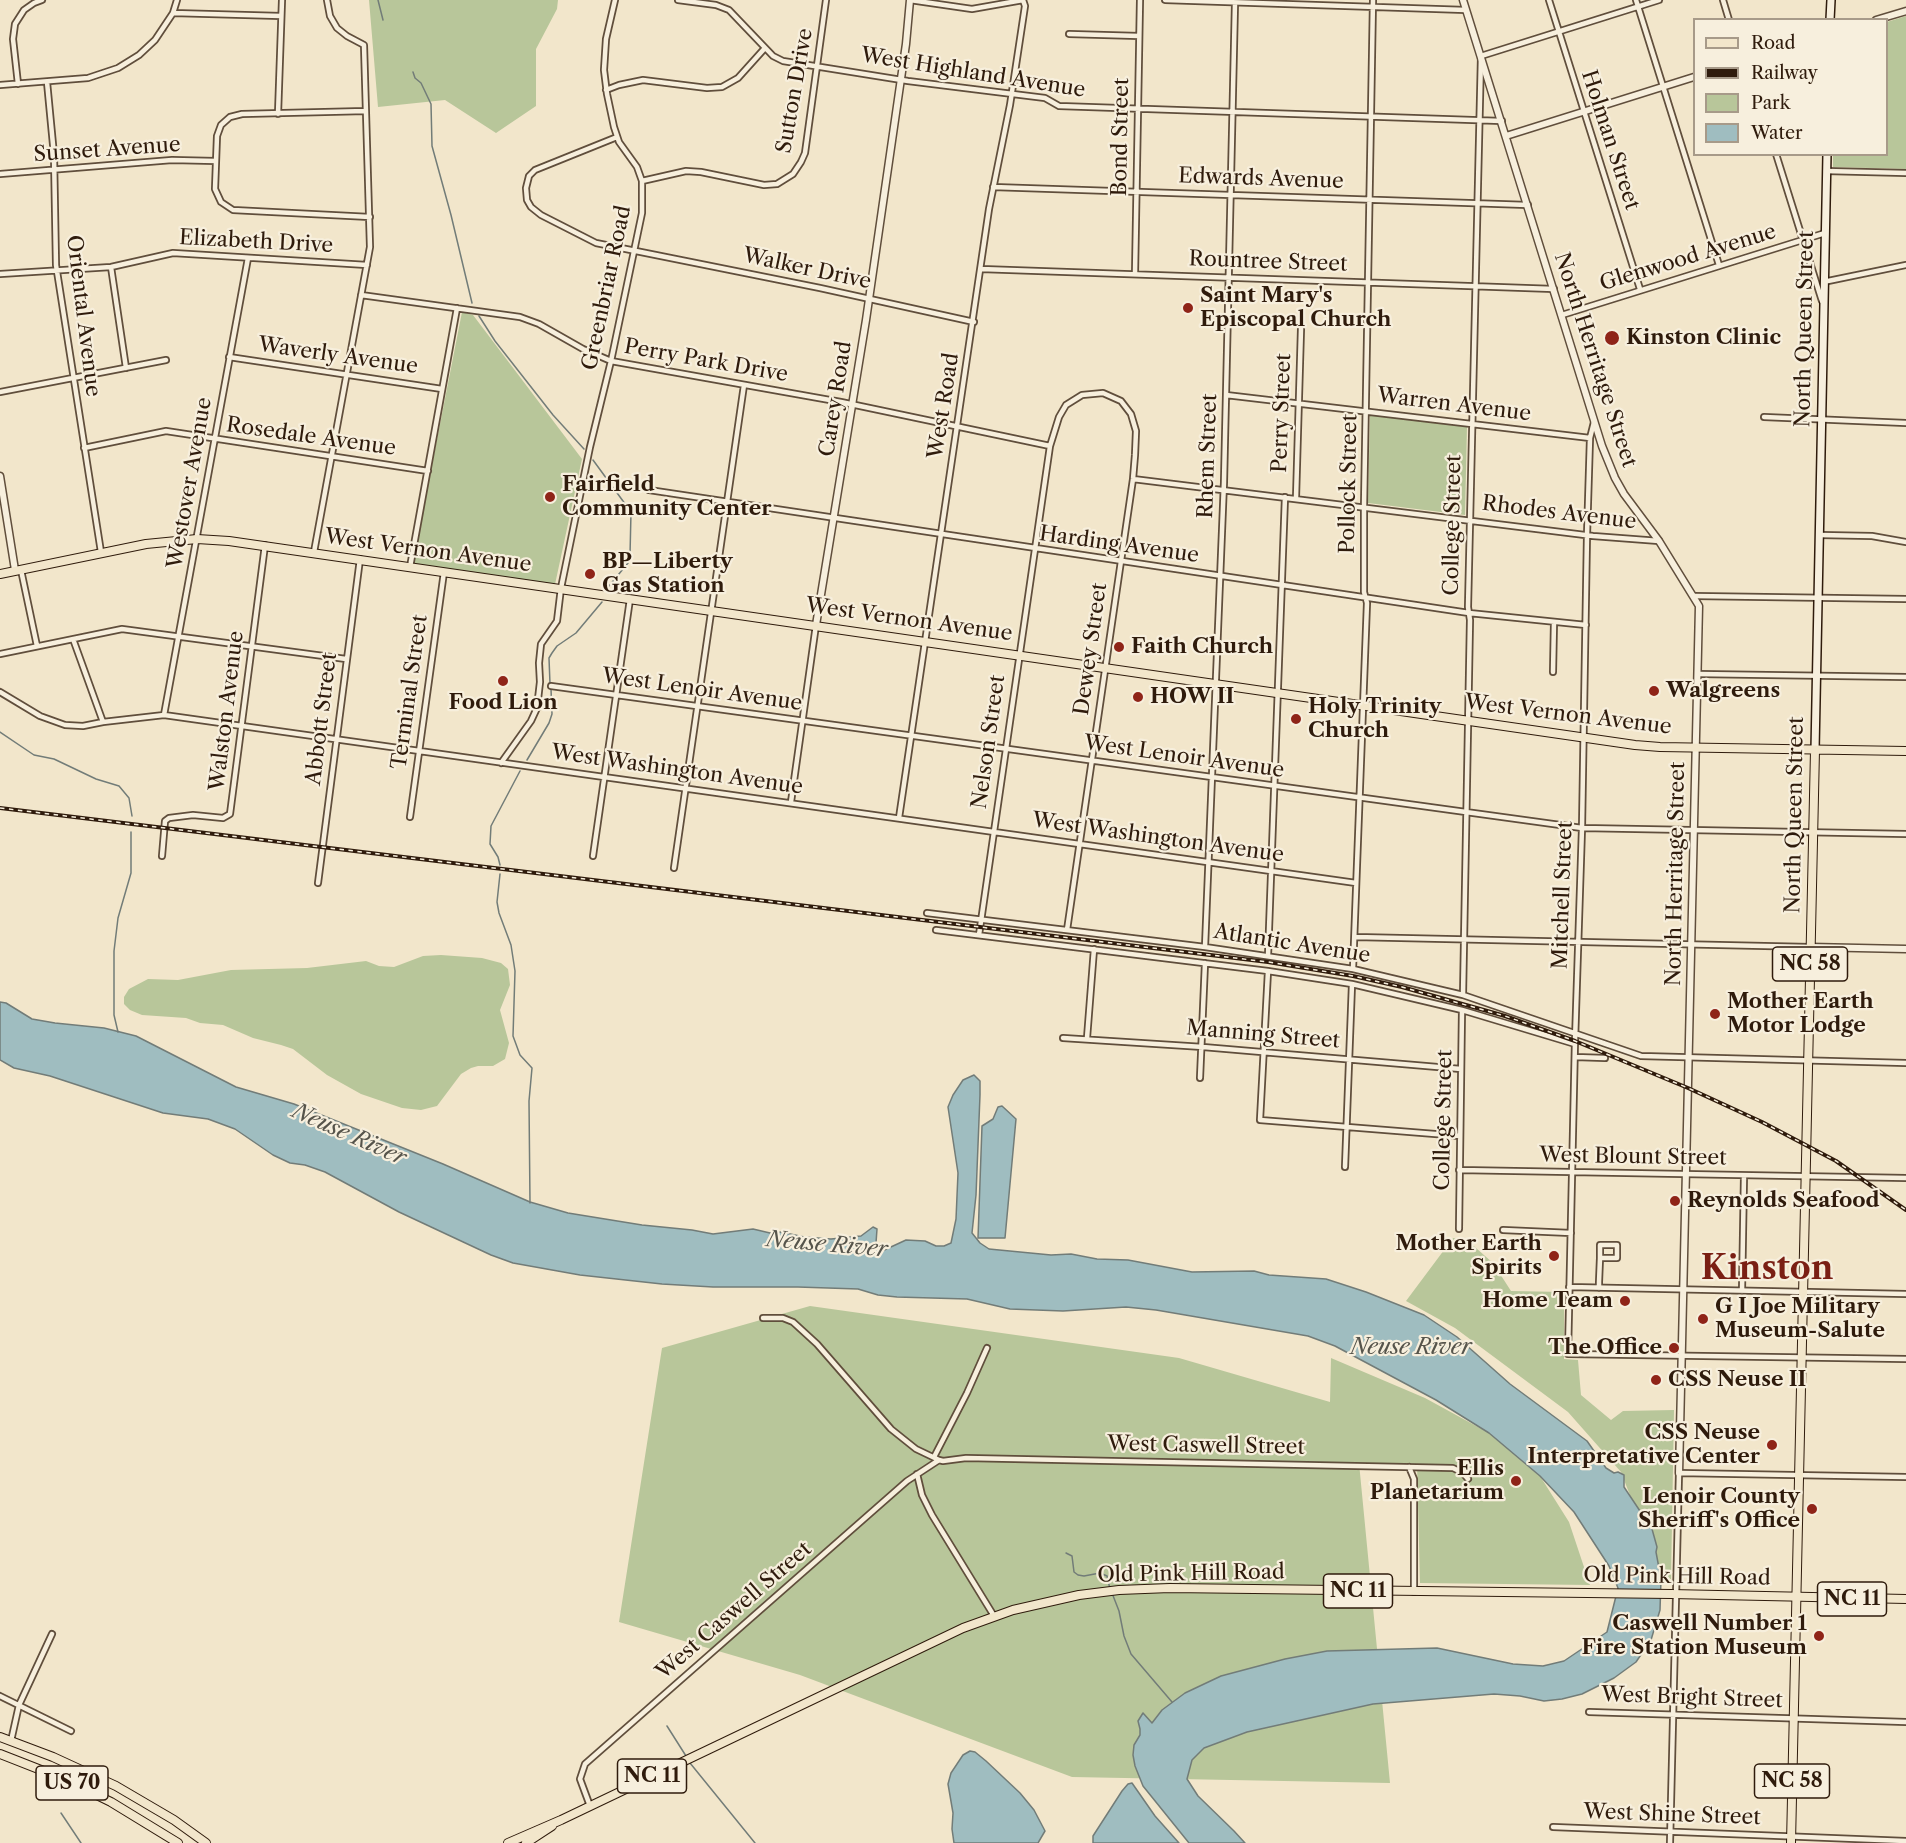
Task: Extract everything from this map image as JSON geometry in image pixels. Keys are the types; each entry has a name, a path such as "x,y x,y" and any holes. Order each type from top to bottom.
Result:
{"main road":[{"path":"1830,18 1831,0"},
{"name":"North Queen Street","path":"1800,1476 1827,156"},
{"name":"West Vernon Avenue","path":"0,574 146,544 197,539 265,545 1641,746 1906,751"},
{"name":"NC 58","path":"1791,1840 1800,1476"},
{"name":"Old Pink Hill Road","path":"508,1843 561,1820 917,1649 994,1616 1031,1605 1119,1590 1170,1588 1673,1594 1797,1598"},
{"name":"NC 11","path":"1797,1598 1906,1599"},
{"name":"US 70","path":"0,1737 88,1772 134,1795 206,1843"},
{"name":"US 70","path":"0,1754 64,1779 125,1809 178,1843"},
{"path":"125,1809 134,1795"},
{"name":"Old Pink Hill Road","path":"526,1843 561,1820"}],"street":[{"path":"18,84 14,28 24,10 42,0"},
{"path":"0,85 88,78 118,68 139,55 155,40 173,13 177,0"},
{"path":"278,114 282,0"},
{"path":"314,552 370,247 364,45 337,27 330,16 327,0"},
{"name":"Greenbriar Road","path":"501,763 535,714 542,645 557,621 561,588 601,394 611,361 643,209 642,181 637,167 617,137 606,90 604,70 606,39 615,0"},
{"name":"West Highland Avenue","path":"678,0 716,5 729,10 765,48 777,59 783,61 1045,98 1059,106 1502,121"},
{"name":"Sutton Drive","path":"642,181 686,171 764,185 785,180 796,171 803,158 826,0"},
{"path":"910,0 972,9 1023,0"},
{"name":"Carey Road","path":"791,802 816,626 868,299 910,0"},
{"name":"West Road","path":"899,819 993,186 1025,6 1023,0"},
{"name":"Bond Street","path":"1135,274 1140,0"},
{"path":"1165,0 1466,9"},
{"name":"Pollock Street","path":"1353,969 1363,706 1364,507 1373,0"},
{"name":"North Herritage Street","path":"1463,0 1594,422 1615,478 1659,541 1699,606 1678,1473"},
{"name":"Holman Street","path":"1549,0 1640,289"},
{"path":"1481,56 1637,3 1659,0"},
{"path":"1723,0 1728,18"},
{"name":"Rhem Street","path":"1205,947 1230,278 1235,3"},
{"path":"1637,3 1719,265"},
{"path":"1882,18 1906,10"},
{"path":"173,13 281,16"},
{"path":"1069,34 1139,36"},
{"path":"606,90 643,81 707,88 722,87 738,78 765,48"},
{"name":"College Street","path":"1463,995 1476,203 1481,56"},
{"path":"1506,136 1693,78"},
{"name":"Oriental Avenue","path":"47,82 54,170 57,271 101,552"},
{"path":"366,111 235,115 225,121 217,136 216,193 228,208 242,211 370,217"},
{"name":"Walker Drive","path":"617,137 538,168 530,176 525,192 529,204 541,215 596,243 974,322"},
{"path":"1777,156 1823,303"},
{"name":"Sunset Avenue","path":"0,174 172,160 216,161"},
{"path":"1826,171 1906,173"},
{"name":"Edwards Avenue","path":"993,186 1528,205"},
{"name":"Glenwood Avenue","path":"1562,315 1825,233"},
{"name":"Elizabeth Drive","path":"0,274 111,267 173,253 367,265"},
{"name":"Westover Avenue","path":"164,715 248,258"},
{"path":"1828,281 1906,265"},
{"path":"111,267 126,368"},
{"name":"Rountree Street","path":"981,269 1554,289"},
{"name":"Perry Park Drive","path":"361,295 524,318 611,361 852,404 1050,446"},
{"path":"410,567 457,309"},
{"name":"Perry Street","path":"1296,498 1301,329"},
{"name":"Waverly Avenue","path":"229,357 442,389"},
{"path":"0,392 166,360"},
{"path":"674,868 744,385"},
{"name":"Dewey Street","path":"1050,446 1059,417 1066,405 1082,395 1097,392 1108,393 1124,404 1134,422 1133,479 1067,930"},
{"name":"Warren Avenue","path":"1226,395 1590,438"},
{"path":"1764,417 1906,423"},
{"path":"1590,438 1594,422"},
{"name":"Rosedale Avenue","path":"84,448 166,431 428,471"},
{"name":"Mitchell Street","path":"1590,438 1568,1354 1682,1356"},
{"name":"Nelson Street","path":"979,935 1050,446"},
{"path":"0,476 18,570 37,646"},
{"name":"Rhodes Avenue","path":"1133,479 1659,541"},
{"name":"Harding Avenue","path":"648,490 1469,613 1586,625"},
{"name":"Perry Street","path":"1268,956 1285,497"},
{"path":"1820,535 1872,536 1906,543"},
{"name":"Walston Avenue","path":"162,856 165,820 193,814 223,818 230,814 265,545"},
{"name":"Abbott Street","path":"318,883 360,559"},
{"name":"Terminal Street","path":"410,817 444,572"},
{"path":"1694,596 1906,599"},
{"path":"593,856 630,599"},
{"path":"1553,672 1554,622"},
{"path":"0,654 122,629 346,658"},
{"path":"73,639 103,722"},
{"path":"1698,674 1906,677"},
{"name":"West Lenoir Avenue","path":"551,686 1582,828 1694,832 1906,834"},
{"name":"West Washington Avenue","path":"0,692 54,722 83,726 164,715 1356,883"},
{"name":"Atlantic Avenue","path":"927,913 1205,947 1353,969 1463,995 1641,1056 1906,1063"},
{"name":"Atlantic Avenue","path":"936,930 1268,970 1352,984 1462,1010 1575,1044"},
{"path":"1355,937 1906,949"},
{"path":"1087,1038 1094,949"},
{"path":"1200,1078 1205,963"},
{"path":"1268,970 1260,1120 1460,1136"},
{"path":"1345,1167 1352,984"},
{"name":"College Street","path":"1459,1229 1462,1010"},
{"name":"Manning Street","path":"1063,1038 1203,1047 1461,1069"},
{"path":"1575,1057 1605,1058"},
{"name":"West Blount Street","path":"1459,1170 1906,1179"},
{"path":"1742,1290 1744,1176"},
{"path":"1503,1230 1571,1233"},
{"path":"1599,1288 1600,1245 1617,1245 1617,1258 1600,1258"},
{"path":"1569,1287 1906,1294"},
{"path":"763,1318 788,1319 804,1330 891,1429 908,1443 936,1458 987,1348"},
{"path":"1682,1356 1906,1359"},
{"name":"West Caswell Street","path":"590,1806 581,1784 582,1769 621,1732 936,1458 1453,1468 1463,1473 1468,1479"},
{"path":"1409,1467 1414,1479 1414,1592"},
{"path":"1670,1843 1674,1714 1673,1594 1678,1473 1906,1477"},
{"path":"917,1474 922,1495 932,1515 994,1616"},
{"path":"11,1741 19,1705 52,1634"},
{"path":"0,1696 71,1731"},
{"name":"West Bright Street","path":"1589,1712 1906,1722"},
{"name":"West Shine Street","path":"1553,1827 1791,1840 1906,1841"}],"green space":[{"path":"369,0 558,0 557,9 536,49 536,106 496,133 445,100 378,107"},
{"path":"1906,16 1906,169 1833,167 1833,156 1888,156 1888,22"},
{"path":"462,312 473,315 582,459 554,589 412,567"},
{"path":"1370,415 1467,427 1465,515 1368,503"},
{"path":"423,956 482,958 501,963 508,969 510,985 500,1010 509,1043 505,1059 493,1066 478,1066 461,1074 437,1106 421,1110 402,1108 361,1094 327,1075 293,1049 253,1038 223,1025 200,1023 186,1018 142,1015 130,1010 124,1004 124,997 129,989 148,979 178,980 231,970 307,968 366,961 379,966 394,967"},
{"path":"1453,1238 1468,1241 1493,1263 1511,1291 1564,1292 1564,1359 1578,1360 1581,1395 1611,1420 1623,1411 1674,1410 1671,1579 1662,1578 1621,1472 1568,1412 1455,1328 1406,1301"},
{"path":"810,1306 1179,1358 1330,1402 1331,1358 1425,1398 1489,1433 1540,1476 1569,1522 1590,1585 1420,1583 1417,1464 1359,1463 1390,1783 1072,1777 800,1675 619,1622 662,1348"}],"water":[{"name":"Neuse River","path":"0,1002 6,1003 32,1019 104,1028 136,1036 236,1087 294,1104 530,1202 568,1213 713,1234 753,1229 770,1233 781,1232 831,1239 861,1236 873,1227 877,1229 876,1243 880,1252 906,1240 925,1241 936,1246 951,1243 956,1219 958,1173 948,1107 963,1080 974,1075 980,1081 980,1095 972,1233 980,1243 989,1249 1128,1260 1192,1272 1254,1271 1269,1275 1326,1279 1424,1315 1457,1337 1510,1384 1587,1441 1606,1468 1624,1475 1624,1487 1652,1529 1657,1547 1661,1579 1660,1610 1651,1640 1636,1662 1614,1678 1582,1694 1562,1699 1544,1701 1494,1694 1373,1704 1247,1732 1204,1748 1192,1760 1187,1779 1198,1796 1245,1843 1189,1843 1143,1786 1135,1766 1134,1745 1140,1735 1138,1721 1143,1713 1152,1723 1162,1710 1185,1693 1221,1676 1285,1659 1327,1651 1437,1648 1513,1664 1543,1666 1564,1661 1607,1632 1618,1588 1609,1566 1574,1512 1540,1476 1489,1433 1436,1400 1335,1346 1308,1336 1126,1307 1063,1311 1010,1309 967,1299 897,1297 878,1295 858,1289 662,1284 580,1275 513,1263 399,1212 325,1172 290,1163 273,1155 235,1129 208,1119 163,1113 50,1076 14,1068 0,1060"},
{"path":"1002,1106 1016,1119 1005,1238 978,1238 982,1126 993,1119 998,1107"},
{"path":"970,1751 975,1752 986,1761 1020,1793 1034,1810 1045,1831 1038,1843 954,1843 953,1813 948,1784 951,1773 963,1755"},
{"path":"1132,1783 1155,1816 1179,1843 1093,1843 1093,1836 1122,1791"}],"waterway":[{"path":"378,0 383,20"},
{"path":"413,72 431,104 432,146 472,303"},
{"path":"479,316 495,341 553,415 584,449"},
{"path":"593,460 631,512 628,563 609,586"},
{"path":"550,684 549,658 552,653 557,646 576,633 602,602"},
{"path":"527,760 549,723 552,714 551,689"},
{"path":"0,732 34,755 54,759 96,779 119,786 129,798 132,816"},
{"path":"500,865 490,844 491,826 520,771"},
{"path":"118,1032 114,1015 114,951 118,918 131,873 131,832"},
{"path":"500,874 497,902 511,945 515,971 513,1036 520,1055 532,1068 529,1101 530,1203"},
{"path":"1066,1553 1072,1556 1074,1572 1084,1576 1100,1573 1107,1576 1110,1589"},
{"path":"1112,1593 1131,1654 1172,1702"},
{"path":"667,1726 686,1756"},
{"path":"690,1763 755,1843"},
{"path":"61,1813 81,1843"}],"railway":[{"path":"0,808 1268,962 1353,976 1402,987 1505,1016 1575,1041 1688,1088 1762,1122 1836,1161 1906,1210"}],"place":[{"name":"Saint Mary's Episcopal Church","path":"1188,308"},
{"name":"Kinston Clinic","path":"1612,338"},
{"name":"Fairfield Community Center","path":"550,497"},
{"name":"BP—Liberty Gas Station","path":"590,574"},
{"name":"Faith Church","path":"1119,647"},
{"name":"Food Lion","path":"503,681"},
{"name":"Walgreens","path":"1654,691"},
{"name":"HOW II","path":"1138,697"},
{"name":"Holy Trinity Church","path":"1296,719"},
{"name":"Mother Earth Motor Lodge","path":"1715,1014"},
{"name":"Reynolds Seafood","path":"1675,1201"},
{"name":"Mother Earth Spirits","path":"1554,1256"},
{"name":"Home Team","path":"1625,1301"},
{"name":"G I Joe Military Museum-Salute","path":"1703,1319"},
{"name":"The Office","path":"1674,1348"},
{"name":"CSS Neuse II","path":"1656,1380"},
{"name":"CSS Neuse Interpretative Center","path":"1772,1445"},
{"name":"Ellis Planetarium","path":"1516,1481"},
{"name":"Lenoir County Sheriff's Office","path":"1812,1509"},
{"name":"Caswell Number 1 Fire Station Museum","path":"1819,1636"}],"district":[{"name":"Kinston","path":"1767,1269"}]}
